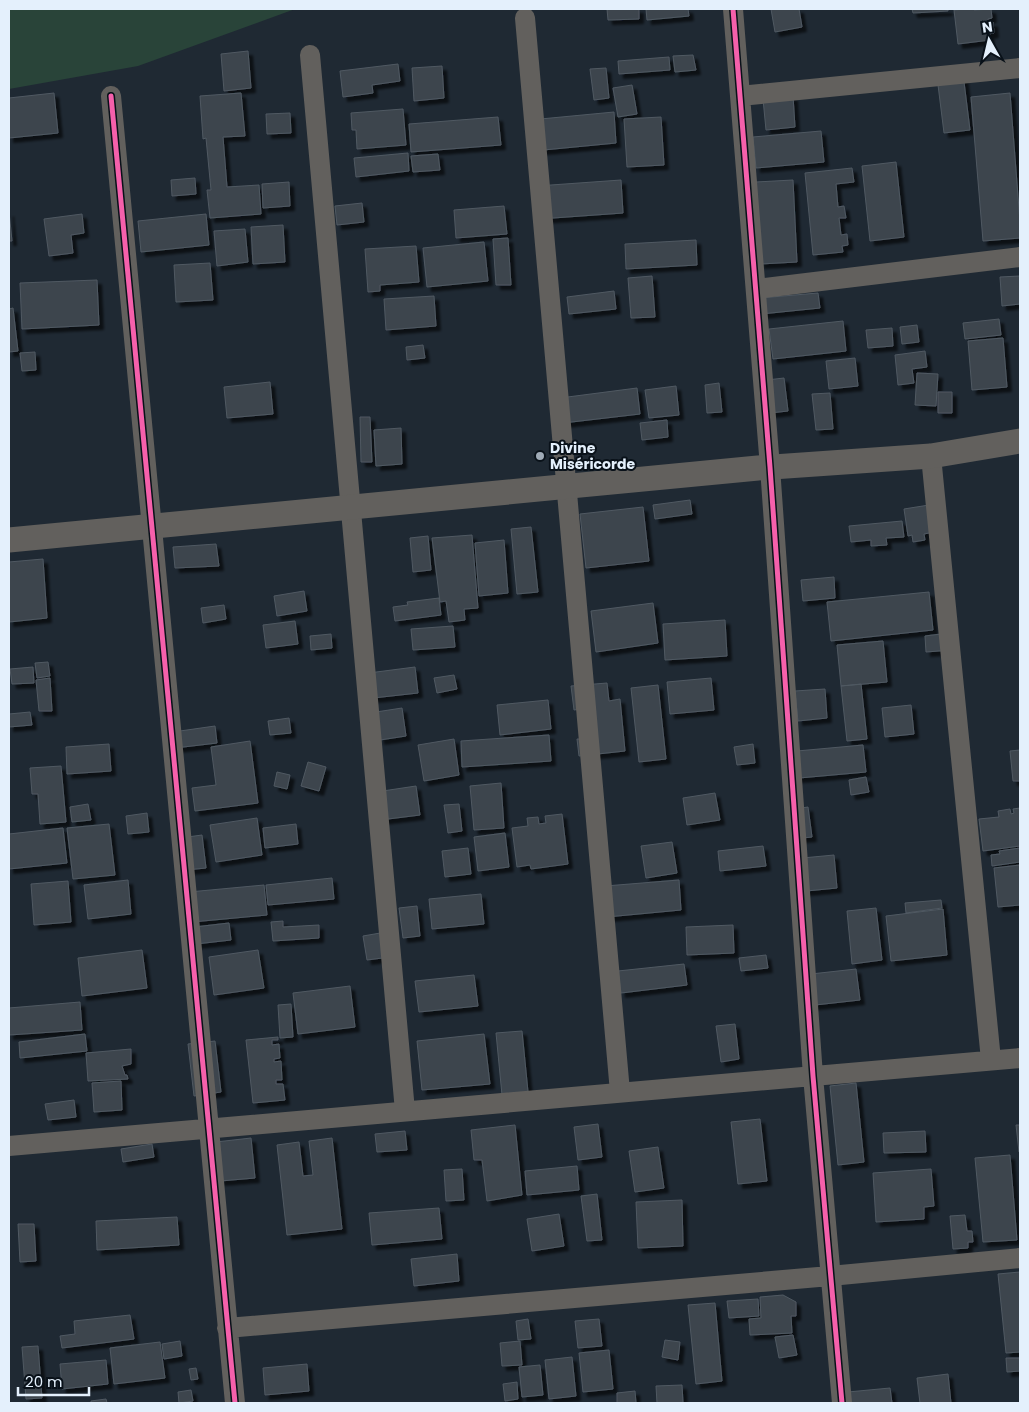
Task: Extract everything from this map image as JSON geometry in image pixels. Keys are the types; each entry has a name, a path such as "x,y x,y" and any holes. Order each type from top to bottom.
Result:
{"street":[{"path":"733,9 770,467 812,1076 842,1403"},
{"path":"525,18 620,1092"},
{"path":"310,55 405,1111"},
{"path":"740,96 1020,68"},
{"path":"111,96 234,1403"},
{"path":"756,289 1020,257"},
{"path":"9,540 770,467 931,456 1020,441"},
{"path":"931,456 991,1060"},
{"path":"9,1146 1020,1058"},
{"path":"228,1328 1020,1258"}],"green space":[{"path":"9,9 295,9 138,66 9,89"}],"building":[{"path":"607,9 639,9 639,19 608,20"},
{"path":"646,9 688,9 689,16 647,20"},
{"path":"771,9 799,9 802,27 775,32"},
{"path":"912,9 948,9 948,11 913,13"},
{"path":"991,9 992,18 988,19 988,23 993,22 994,33 989,34 990,40 958,44 954,10"},
{"path":"248,51 251,88 224,91 221,54"},
{"path":"693,55 696,70 675,72 673,56"},
{"path":"669,57 670,70 619,74 618,61"},
{"path":"398,64 400,81 372,85 373,93 343,97 340,71"},
{"path":"442,66 444,98 414,101 412,68"},
{"path":"606,68 609,98 594,100 590,69"},
{"path":"963,74 970,130 944,133 937,77"},
{"path":"632,85 637,114 618,117 613,88"},
{"path":"54,93 58,133 9,138 9,98"},
{"path":"241,93 245,136 223,137 227,187 259,185 261,214 210,218 207,190 211,190 206,138 203,139 200,96"},
{"path":"1010,93 1020,238 983,241 971,97"},
{"path":"793,96 795,127 766,130 763,99"},
{"path":"403,109 406,145 357,149 356,130 352,130 351,113"},
{"path":"614,112 616,143 533,151 530,120"},
{"path":"290,113 291,133 267,134 266,114"},
{"path":"498,117 501,145 411,152 409,124"},
{"path":"661,117 664,165 627,167 624,119"},
{"path":"821,131 824,162 756,168 753,137"},
{"path":"408,153 409,171 356,177 354,158"},
{"path":"438,154 440,170 413,172 411,156"},
{"path":"896,162 904,237 870,241 862,166"},
{"path":"852,168 854,182 836,184 838,207 844,206 846,218 839,218 841,235 847,234 848,245 842,246 843,252 813,255 805,173"},
{"path":"195,178 196,194 172,196 171,180"},
{"path":"621,180 623,213 539,219 537,186"},
{"path":"793,180 797,262 760,264 756,182"},
{"path":"289,182 290,206 263,208 262,184"},
{"path":"362,203 364,222 337,225 335,206"},
{"path":"504,206 507,234 456,238 454,210"},
{"path":"9,212 12,241 9,241"},
{"path":"82,214 84,233 71,235 73,253 49,256 44,219"},
{"path":"206,214 209,245 141,252 138,221"},
{"path":"283,225 285,262 253,264 251,227"},
{"path":"245,229 248,262 217,266 214,231"},
{"path":"508,238 511,285 496,285 493,239"},
{"path":"696,240 697,265 626,269 625,244"},
{"path":"484,242 488,281 427,287 423,248"},
{"path":"416,246 419,282 380,285 380,291 368,292 365,249"},
{"path":"210,263 213,300 176,302 174,265"},
{"path":"652,276 655,317 631,318 628,278"},
{"path":"1020,276 1020,304 1002,306 1000,277"},
{"path":"97,280 99,325 22,329 20,283"},
{"path":"614,291 616,309 569,314 567,297"},
{"path":"818,293 820,308 761,314 760,298"},
{"path":"434,296 436,326 386,330 384,299"},
{"path":"13,308 18,351 9,352 9,309"},
{"path":"999,319 1001,335 965,339 963,323"},
{"path":"843,321 846,351 773,359 769,329"},
{"path":"917,325 919,342 902,344 900,327"},
{"path":"892,328 893,346 868,348 866,330"},
{"path":"1003,338 1007,387 972,390 968,341"},
{"path":"423,345 425,358 407,360 406,347"},
{"path":"925,351 927,367 912,369 914,383 898,385 895,355"},
{"path":"35,352 36,370 22,371 20,353"},
{"path":"855,358 858,386 829,389 826,361"},
{"path":"917,373 938,374 936,406 915,405"},
{"path":"784,378 788,411 770,413 767,380"},
{"path":"270,382 273,414 227,418 224,387"},
{"path":"719,383 722,412 707,413 705,385"},
{"path":"676,386 679,415 649,418 645,390"},
{"path":"637,388 640,414 563,423 560,398"},
{"path":"938,392 952,392 952,413 938,413"},
{"path":"830,393 833,429 816,430 812,394"},
{"path":"360,417 370,417 372,462 361,462"},
{"path":"667,420 668,437 642,440 640,423"},
{"path":"401,428 402,464 376,466 374,430"},
{"path":"690,500 692,514 655,519 653,505"},
{"path":"929,505 934,532 924,534 925,540 913,542 912,535 908,536 904,509"},
{"path":"643,507 649,561 586,568 580,514"},
{"path":"902,521 904,537 886,538 887,545 871,546 871,540 851,542 849,526"},
{"path":"531,527 538,592 517,594 511,529"},
{"path":"472,535 478,608 464,609 465,620 449,622 446,601 440,602 432,538"},
{"path":"428,536 431,570 413,572 410,538"},
{"path":"504,540 508,593 479,596 475,543"},
{"path":"216,544 219,566 175,568 173,547"},
{"path":"43,559 47,618 9,622 9,562"},
{"path":"834,577 835,598 803,601 801,580"},
{"path":"304,591 307,611 277,616 274,596"},
{"path":"929,592 933,630 831,641 827,602"},
{"path":"439,598 441,615 395,621 393,607 408,605 407,602"},
{"path":"653,603 658,643 596,652 591,611"},
{"path":"224,605 226,619 203,623 201,608"},
{"path":"725,620 727,656 665,660 663,624"},
{"path":"295,621 298,644 266,648 263,625"},
{"path":"453,626 455,647 413,650 411,629"},
{"path":"949,633 951,650 926,652 925,636"},
{"path":"331,634 332,648 311,650 310,636"},
{"path":"883,641 887,682 841,686 837,645"},
{"path":"48,662 50,676 37,678 35,663"},
{"path":"33,667 34,683 12,684 10,669"},
{"path":"415,667 418,693 364,699 361,674"},
{"path":"454,675 457,689 437,693 434,678"},
{"path":"50,678 52,711 39,711 36,680"},
{"path":"711,678 714,710 670,714 667,682"},
{"path":"607,683 609,701 620,699 625,751 579,756 577,739 584,739 581,709 574,710 571,686"},
{"path":"861,684 867,739 847,741 841,686"},
{"path":"658,685 666,759 639,762 631,688"},
{"path":"825,689 827,718 798,721 795,691"},
{"path":"548,700 551,729 500,735 497,705"},
{"path":"911,705 914,734 885,737 882,708"},
{"path":"402,708 406,736 380,740 376,712"},
{"path":"30,712 32,725 9,727 9,714"},
{"path":"289,718 291,733 270,735 268,721"},
{"path":"215,726 217,743 175,748 173,732"},
{"path":"549,735 551,761 462,767 461,741"},
{"path":"454,739 459,775 424,781 418,745"},
{"path":"250,741 258,803 195,811 192,788 216,785 211,747"},
{"path":"109,744 111,771 67,774 66,747"},
{"path":"753,744 755,763 737,765 734,747"},
{"path":"863,745 866,772 788,779 786,752"},
{"path":"1020,750 1020,781 1013,781 1010,751"},
{"path":"308,762 326,767 319,791 301,786"},
{"path":"61,766 66,822 40,824 38,794 32,794 30,768"},
{"path":"277,772 290,775 287,789 274,786"},
{"path":"866,777 869,792 851,795 849,780"},
{"path":"501,783 504,828 474,830 470,786"},
{"path":"416,786 420,815 380,820 376,792"},
{"path":"715,793 720,820 687,825 683,798"},
{"path":"88,804 91,820 72,822 70,807"},
{"path":"459,804 462,831 448,833 444,805"},
{"path":"808,807 812,837 792,839 788,810"},
{"path":"1020,808 1020,846 983,851 979,819 999,817 998,811 1010,809 1011,814 1014,813 1013,809"},
{"path":"147,813 149,832 128,834 126,816"},
{"path":"562,814 568,864 531,869 530,865 517,867 512,828 528,826 527,818 538,817 539,824 546,823 545,816"},
{"path":"257,818 262,855 216,862 210,825"},
{"path":"109,824 115,875 73,879 67,828"},
{"path":"296,824 298,844 265,848 263,828"},
{"path":"63,828 67,863 9,869 9,834"},
{"path":"505,833 509,867 478,871 474,837"},
{"path":"202,835 206,868 176,871 173,839"},
{"path":"672,842 677,873 646,878 641,846"},
{"path":"763,846 766,866 720,871 718,851"},
{"path":"468,848 471,874 445,877 442,851"},
{"path":"1020,848 1020,862 992,866 991,855 1000,854 999,851"},
{"path":"834,855 837,888 796,892 792,859"},
{"path":"1020,865 1020,905 998,907 994,868"},
{"path":"332,878 334,899 268,905 266,885"},
{"path":"128,880 131,914 88,919 84,885"},
{"path":"679,880 681,910 596,918 593,887"},
{"path":"68,881 71,922 34,925 31,884"},
{"path":"264,885 267,915 192,922 189,892"},
{"path":"481,894 484,924 432,929 429,899"},
{"path":"941,900 942,908 906,913 905,903"},
{"path":"417,906 420,936 403,938 399,908"},
{"path":"876,908 882,960 852,964 847,911"},
{"path":"943,909 947,955 891,961 886,916"},
{"path":"283,921 283,927 319,925 319,938 273,941 271,922"},
{"path":"229,923 231,940 187,945 186,928"},
{"path":"733,925 734,953 687,955 686,927"},
{"path":"386,932 390,957 367,960 363,936"},
{"path":"142,950 147,988 82,996 78,958"},
{"path":"258,950 264,988 214,995 209,957"},
{"path":"766,955 768,968 741,971 739,958"},
{"path":"684,964 687,985 621,993 618,971"},
{"path":"856,969 860,1000 806,1006 802,975"},
{"path":"474,975 478,1006 419,1012 415,981"},
{"path":"350,986 355,1027 298,1034 293,993"},
{"path":"80,1002 82,1030 9,1035 9,1008"},
{"path":"291,1004 293,1037 280,1038 278,1005"},
{"path":"735,1024 739,1059 721,1062 716,1026"},
{"path":"522,1031 528,1092 502,1095 496,1033"},
{"path":"85,1034 87,1051 20,1058 19,1042"},
{"path":"484,1034 490,1084 422,1090 417,1041"},
{"path":"278,1037 278,1040 272,1040 272,1045 279,1044 280,1058 274,1059 274,1062 281,1061 282,1080 276,1080 276,1084 283,1084 285,1100 253,1103 246,1040"},
{"path":"215,1041 221,1092 194,1096 188,1044"},
{"path":"131,1049 131,1064 122,1066 128,1079 88,1081 86,1053"},
{"path":"121,1081 122,1110 94,1112 92,1083"},
{"path":"856,1083 864,1162 838,1165 830,1086"},
{"path":"74,1100 76,1117 48,1120 45,1104"},
{"path":"760,1119 767,1181 738,1184 731,1122"},
{"path":"598,1124 602,1157 578,1160 574,1127"},
{"path":"515,1125 522,1195 487,1201 482,1160 474,1160 471,1130"},
{"path":"1016,1125 1020,1125 1020,1152 1019,1152"},
{"path":"405,1131 407,1150 377,1152 375,1134"},
{"path":"925,1131 926,1152 884,1153 883,1133"},
{"path":"251,1138 255,1178 220,1181 216,1142"},
{"path":"332,1138 342,1229 287,1235 277,1145 299,1142 303,1176 313,1175 309,1141"},
{"path":"152,1144 154,1157 123,1162 121,1149"},
{"path":"658,1147 664,1188 635,1192 629,1151"},
{"path":"1010,1155 1017,1240 983,1242 975,1158"},
{"path":"577,1166 579,1190 527,1195 525,1171"},
{"path":"462,1169 464,1200 446,1201 444,1170"},
{"path":"931,1169 934,1206 924,1207 924,1219 876,1222 873,1173"},
{"path":"597,1194 602,1240 587,1241 581,1196"},
{"path":"682,1200 683,1246 638,1248 636,1202"},
{"path":"439,1208 442,1239 372,1245 369,1213"},
{"path":"559,1214 564,1246 532,1251 527,1219"},
{"path":"965,1215 967,1231 972,1231 973,1242 968,1242 968,1248 953,1249 950,1216"},
{"path":"177,1217 179,1245 97,1250 96,1221"},
{"path":"18,1224 34,1224 36,1261 20,1262"},
{"path":"457,1254 459,1281 414,1286 411,1259"},
{"path":"1020,1272 1020,1352 1006,1353 998,1274"},
{"path":"783,1295 796,1302 796,1316 791,1316 792,1333 750,1335 749,1319 761,1318 760,1297"},
{"path":"758,1299 759,1316 729,1318 727,1301"},
{"path":"715,1303 722,1381 696,1384 688,1305"},
{"path":"130,1315 134,1339 62,1348 60,1336 75,1334 74,1321"},
{"path":"528,1319 531,1339 518,1340 516,1321"},
{"path":"599,1319 602,1346 578,1348 575,1321"},
{"path":"793,1335 797,1355 779,1358 775,1337"},
{"path":"665,1340 680,1342 678,1360 662,1357"},
{"path":"180,1341 182,1356 164,1359 162,1344"},
{"path":"520,1341 522,1365 502,1366 500,1343"},
{"path":"160,1342 165,1378 114,1384 110,1348"},
{"path":"38,1346 42,1398 26,1399 22,1347"},
{"path":"609,1350 613,1389 583,1392 579,1353"},
{"path":"572,1357 576,1396 549,1399 545,1360"},
{"path":"1006,1358 1020,1358 1020,1371 1007,1372"},
{"path":"106,1360 108,1384 62,1389 60,1364"},
{"path":"307,1364 309,1391 265,1395 263,1368"},
{"path":"540,1365 543,1395 522,1397 519,1367"},
{"path":"196,1368 198,1379 191,1380 189,1369"},
{"path":"948,1374 951,1403 920,1403 917,1378"},
{"path":"517,1382 518,1399 505,1401 503,1384"},
{"path":"682,1385 683,1403 657,1403 656,1386"},
{"path":"890,1388 892,1403 849,1403 848,1392"},
{"path":"191,1390 193,1401 179,1403 178,1392"},
{"path":"635,1391 636,1403 617,1403 617,1393"},
{"path":"106,1399 107,1403 91,1403 91,1401"}],"cycle path":[{"path":"733,9 770,467 813,1076 842,1403"},
{"path":"111,96 235,1403"}],"place":[{"name":"Divine Miséricorde","path":"540,456"}]}
